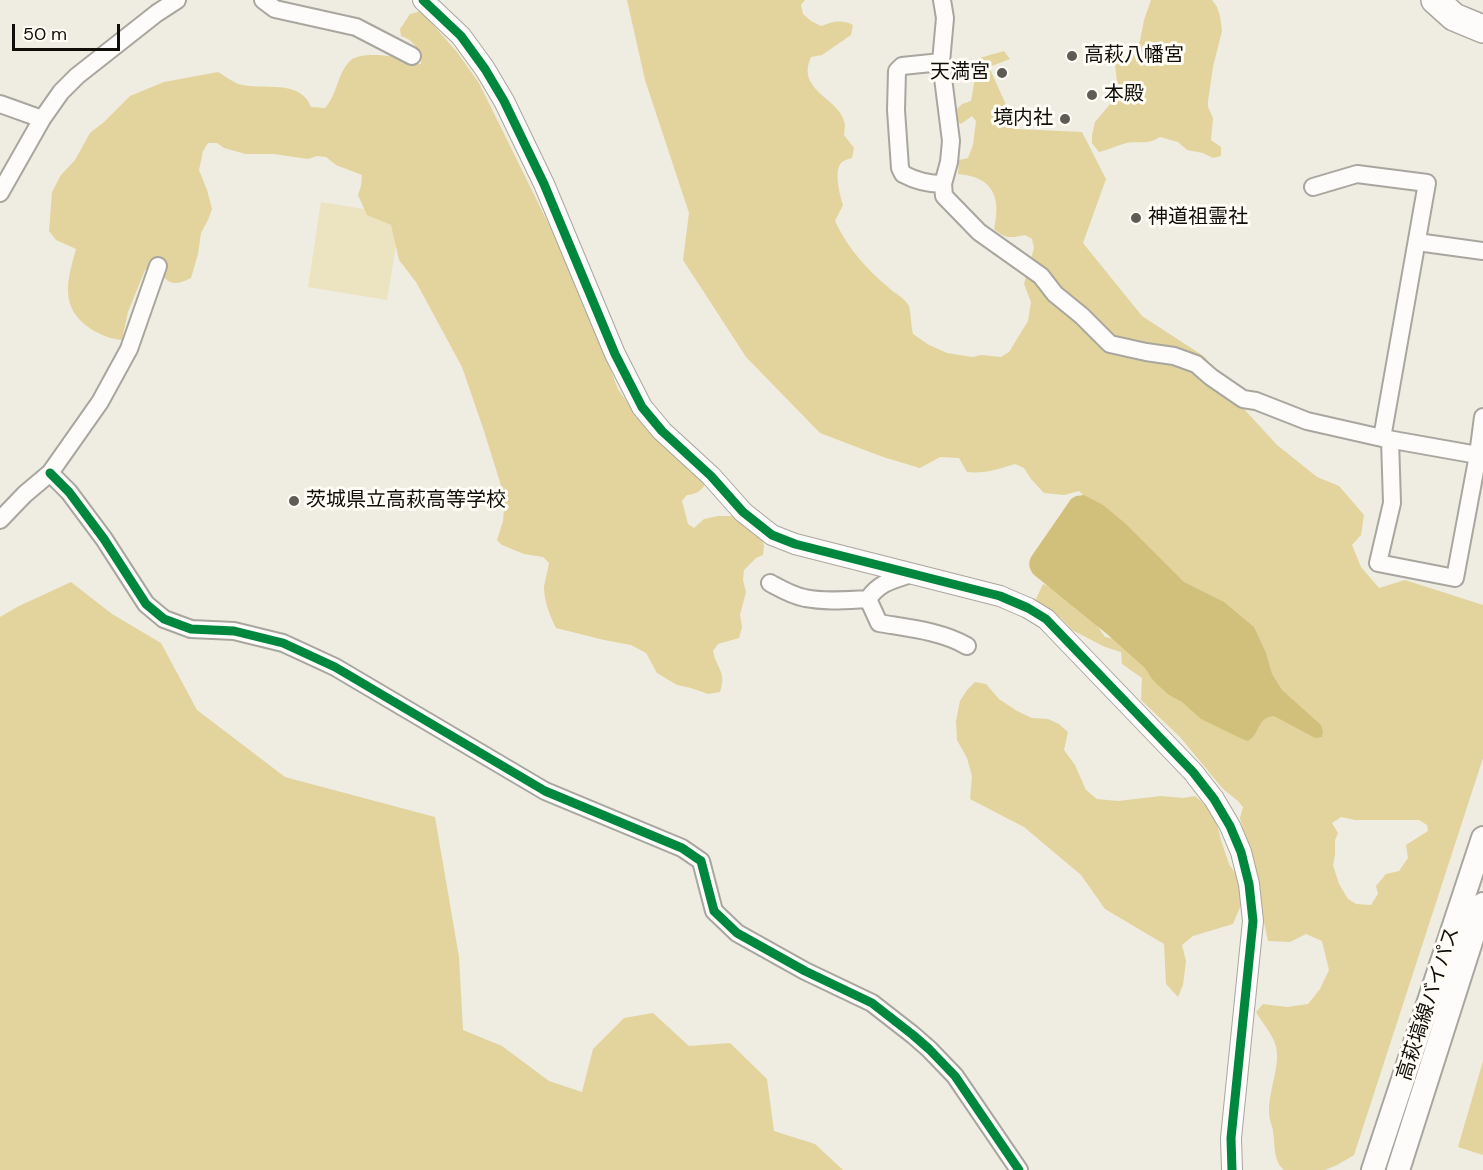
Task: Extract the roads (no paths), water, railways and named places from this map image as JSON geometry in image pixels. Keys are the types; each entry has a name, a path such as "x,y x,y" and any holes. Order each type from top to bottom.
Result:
{"highway":[{"path":"1435,0 1454,17 1483,29"}],"main road":[{"name":"高萩塙線バイパス","path":"1398,1170 1475,906 1483,838"},
{"name":"高萩塙線バイパス","path":"1373,1170 1475,906"}],"street":[{"path":"0,193 42,119 61,92 77,76 177,0"},
{"path":"263,0 275,9 356,27 412,56"},
{"path":"423,0 461,36 485,69 504,101 544,184 624,374 642,407 662,432 711,476 743,512 772,535 795,544 1000,596 1046,619 1193,772 1214,799 1230,826 1241,852 1249,884 1253,921 1231,1138 1232,1170"},
{"path":"942,0 945,18 941,62 951,141 949,162 943,184 944,195 973,227 1041,276 1055,294 1082,316 1110,344 1174,356 1196,364 1243,399 1256,401 1306,421 1386,439 1480,456"},
{"path":"941,62 902,66 897,71 896,110 900,168 903,174 914,180 943,184"},
{"path":"0,104 42,119"},
{"path":"1313,187 1357,174 1427,183 1386,439 1392,503 1378,563 1455,578 1480,456 1483,417"},
{"path":"1417,242 1483,250"},
{"path":"0,520 25,494 50,473 100,402 129,349 158,266"},
{"path":"50,473 69,492 105,539 146,603 164,619 191,629 234,631 283,643 335,667 394,700 545,791 682,848 701,861 714,911 737,933 805,971 872,1003 913,1035 955,1076 1019,1170"},
{"path":"868,599 882,584 912,574"},
{"path":"770,583 804,598 868,599"},
{"path":"868,599 879,624 944,636 967,646"}],"place":[{"name":"高萩八幡宮","path":"1072,56"},
{"name":"天満宮","path":"1002,73"},
{"name":"本殿","path":"1092,95"},
{"name":"境内社","path":"1065,119"},
{"name":"神道祖霊社","path":"1136,218"},
{"name":"茨城県立高萩高等学校","path":"294,501"}]}
